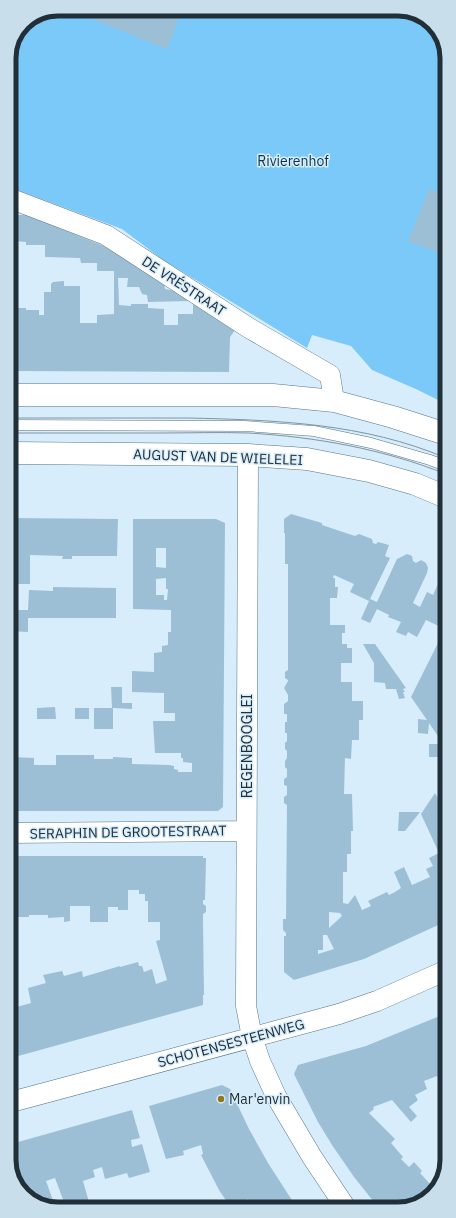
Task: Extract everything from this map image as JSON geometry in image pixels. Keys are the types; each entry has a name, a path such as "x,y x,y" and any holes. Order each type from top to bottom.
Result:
{"main road":[{"path":"16,395 273,395 334,401 393,417 440,432"},
{"name":"AUGUST VAN DE WIELELEI","path":"16,453 248,455 307,459 369,470 415,484 440,494"}],"street":[{"name":"DE VRÉSTRAAT","path":"16,201 106,235 249,328 330,375 334,401"},
{"name":"REGENBOOGLEI","path":"248,455 246,1006 252,1037 260,1061 276,1096 312,1157 342,1202"},
{"name":"SERAPHIN DE GROOTESTRAAT","path":"16,833 246,831"},
{"name":"SCHOTENSESTEENWEG","path":"16,1101 339,1014 378,1001 440,973"}],"lane":[{"name":"AUGUST VAN DE WIELELEI","path":"16,425 245,426 314,431 371,442 440,464"}],"green space":[{"name":"Rivierenhof","path":"58,16 400,16 414,19 429,30 433,35 439,47 440,53 440,401 372,370 351,346 312,335 307,348 163,260 122,229 16,190 17,47 25,33 35,23 42,19"}],"building":[{"path":"85,16 179,16 167,49"},
{"path":"429,189 440,193 440,253 408,241"},
{"path":"16,215 26,215 114,250 164,283 165,289 176,291 190,301 148,302 147,295 142,294 139,287 127,287 128,278 118,278 119,305 131,306 131,304 148,304 148,308 164,309 164,325 178,325 178,314 193,314 193,303 235,330 230,337 229,372 16,371 16,308 39,310 39,315 44,315 44,292 51,292 51,284 53,282 64,281 64,286 80,286 80,323 97,323 97,315 114,314 114,271 97,271 97,263 81,263 80,258 45,257 45,245 26,245 26,242 16,241"},
{"path":"291,514 322,523 322,525 355,536 359,534 372,539 373,543 376,544 378,542 389,545 385,556 390,558 370,599 377,602 397,559 407,554 412,556 413,561 416,563 421,560 426,563 428,568 413,603 420,607 427,592 433,595 440,579 440,627 426,620 417,637 408,632 406,636 396,632 401,622 388,617 389,615 377,609 370,623 361,619 369,601 350,592 354,584 334,575 333,578 335,578 335,587 338,587 337,598 330,598 330,625 345,625 345,633 342,633 342,644 347,644 347,648 352,648 352,663 341,663 341,682 352,682 352,701 363,701 363,720 359,720 359,740 352,740 351,759 345,758 344,794 352,794 353,831 351,831 351,854 347,854 347,872 343,872 343,903 348,904 355,895 362,910 371,906 368,901 387,892 389,895 395,892 401,888 394,872 404,867 412,885 430,877 426,869 433,866 429,858 439,853 421,814 435,793 440,802 440,924 364,959 294,980 284,972 284,936 286,936 286,933 283,930 283,919 286,919 287,805 284,803 284,797 287,795 287,786 284,785 284,779 287,777 287,769 285,767 285,761 287,758 285,743 287,741 287,733 285,733 285,722 287,722 287,714 284,714 284,704 288,701 288,695 284,688 288,681 285,678 285,672 288,670 288,564 285,564 284,519","holes":["329,912 340,913 342,916 329,928","323,935 327,935 334,949 318,954 318,950 323,950"]},
{"path":"16,518 118,519 117,556 72,556 72,559 62,559 63,556 30,555 30,584 16,584"},
{"path":"133,519 216,519 225,523 223,807 218,811 16,811 16,757 34,758 34,765 56,765 56,755 94,755 94,759 113,759 113,757 132,758 132,764 169,765 174,766 174,769 178,770 178,772 192,772 192,763 183,762 181,753 155,753 153,721 175,721 175,713 164,713 164,693 132,692 132,671 154,672 154,653 162,652 162,646 168,645 168,632 171,632 171,610 133,609","holes":["156,548 166,548 166,568 156,567","166,578 166,589 168,589 167,600 164,600 164,595 156,595 156,579"]},
{"path":"53,587 116,588 116,618 28,618 28,632 16,631 16,610 28,610 29,590 53,591"},
{"path":"440,639 440,739 429,723 428,734 418,733 418,719 427,720 411,697"},
{"path":"363,644 375,644 406,688 403,689 405,692 403,692 405,698 399,699 396,689 386,689 385,683 374,682 374,663"},
{"path":"111,687 122,687 122,703 132,703 132,709 113,708 113,729 94,729 94,708 112,708"},
{"path":"55,707 56,719 37,719 37,708"},
{"path":"75,708 89,708 89,719 75,719"},
{"path":"429,744 440,744 439,757 429,757"},
{"path":"399,812 420,812 405,831 398,831"},
{"path":"16,856 203,856 203,858 206,858 205,900 203,900 203,904 206,906 206,912 203,914 203,1005 16,1057 16,1007 31,1003 28,988 46,983 43,975 62,971 64,976 82,971 83,977 138,962 139,966 142,966 144,972 152,969 156,984 167,980 156,941 160,940 160,922 148,922 148,901 145,901 145,894 139,894 139,890 128,890 128,910 118,910 118,907 108,907 108,922 90,922 90,906 70,906 70,921 64,922 64,917 48,918 48,915 29,915 29,917 16,917"},
{"path":"440,1016 440,1082 437,1076 424,1081 427,1089 415,1095 418,1100 409,1107 417,1116 411,1122 392,1100 373,1107 374,1109 369,1113 395,1139 391,1143 403,1157 401,1159 409,1167 414,1162 422,1171 420,1173 430,1184 426,1188 427,1189 426,1191 409,1201 374,1202 354,1177 332,1145 318,1122 294,1074 298,1065 366,1046"},
{"path":"222,1085 230,1089 249,1129 268,1163 293,1202 250,1202 248,1199 243,1202 227,1202 201,1155 203,1154 201,1145 183,1151 184,1155 166,1159 149,1106"},
{"path":"132,1110 140,1138 131,1140 132,1147 142,1144 150,1172 129,1178 127,1173 105,1179 102,1167 93,1170 95,1177 83,1181 89,1202 70,1202 69,1200 64,1202 55,1178 46,1181 53,1202 47,1201 30,1191 19,1176 16,1165 16,1143"}],"tram line":[{"path":"16,418 188,418 286,422 351,430 415,446 440,456"},
{"path":"16,433 249,433 274,435 324,441 374,451 440,472"}],"place":[{"name":"Mar'envin","path":"221,1099"}]}
